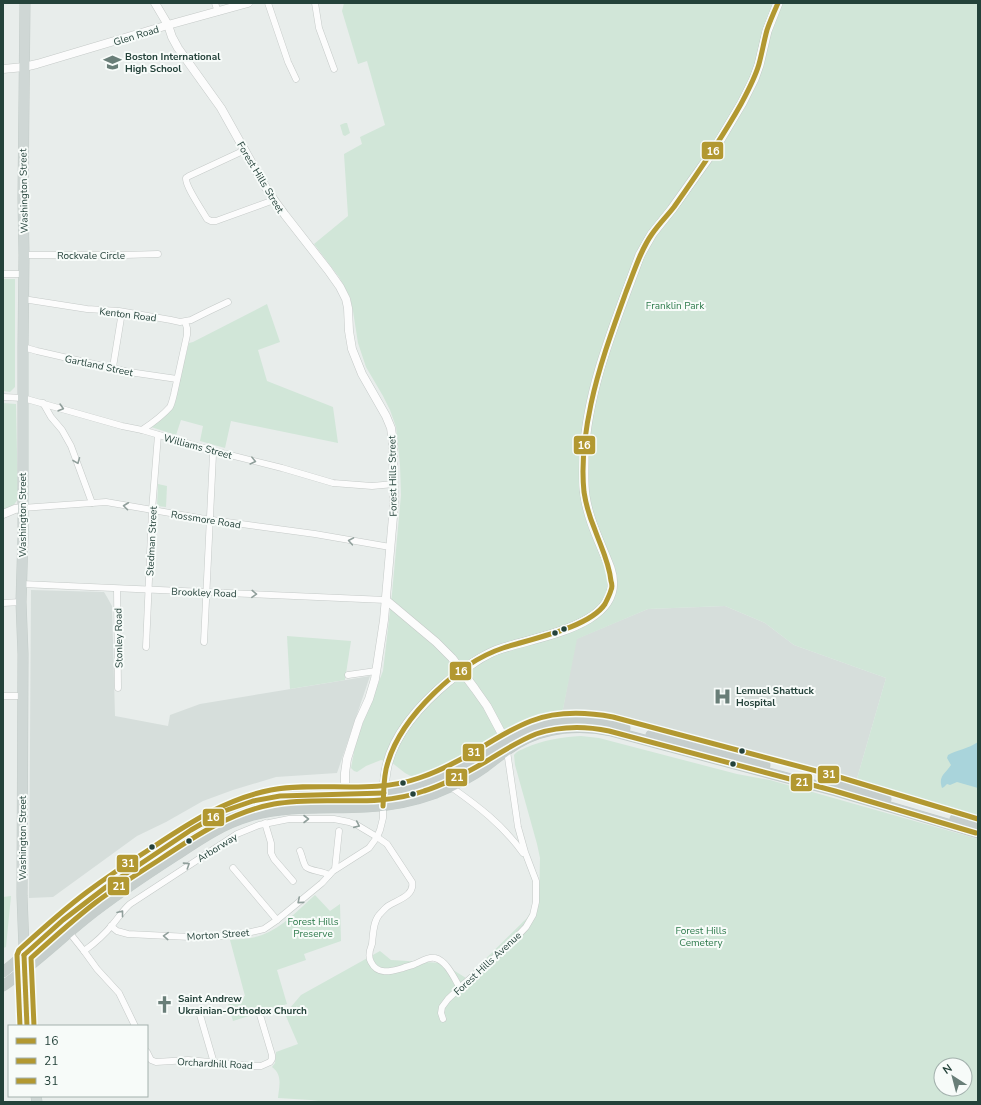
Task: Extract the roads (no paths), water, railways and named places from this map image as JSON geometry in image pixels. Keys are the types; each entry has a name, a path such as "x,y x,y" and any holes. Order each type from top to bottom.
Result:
{"highway":[{"path":"3,972 78,908 106,887 202,823 219,814 242,804 280,796 384,793 412,788 438,779 506,746 533,729 551,723 577,720 604,722 836,784 978,826"},
{"path":"384,806 416,800 451,787 475,774 506,746 547,732 575,727 600,729 836,791 978,833"},
{"name":"Arborway","path":"3,986 24,971 69,932 111,899 211,833 228,824 250,816 274,810 293,808 384,806"},
{"path":"146,875 150,867 147,859"}],"main road":[{"name":"Washington Street","path":"25,3 21,602 23,654 22,896 27,1025"},
{"path":"384,806 385,775 387,765 398,739 408,723 419,710 450,679 487,654 498,649 579,624 603,607 610,597 612,586 611,572 592,525 586,500 584,481 586,428 606,346 640,255 652,234 714,150 742,103 754,79 767,31 778,3"}],"street":[{"name":"Forest Hills Street","path":"155,3 168,25 178,48 221,108 263,184 284,216 328,270 346,299 352,349 362,374 386,416 391,428 394,484 386,600 376,671 369,699 359,721 347,759 345,794"},
{"path":"215,3 218,12"},
{"name":"Glen Road","path":"3,69 24,67 248,3"},
{"path":"268,3 288,62 296,78"},
{"path":"314,3 319,28 334,69"},
{"path":"245,150 189,176 185,180 188,186 208,219 211,221 225,218 274,200"},
{"name":"Rockvale Circle","path":"24,255 158,254"},
{"path":"3,274 23,274"},
{"name":"Kenton Road","path":"23,299 87,309 139,314 185,322"},
{"path":"142,430 170,406 187,335 185,322 228,302"},
{"path":"113,367 122,312"},
{"name":"Gartland Street","path":"23,346 37,351 113,367 129,372 177,379"},
{"name":"Williams Street","path":"3,397 23,398 43,403 333,483 372,486 394,484"},
{"path":"43,403 71,446 92,503"},
{"name":"Stedman Street","path":"146,647 152,510 158,435"},
{"path":"204,642 212,457 214,451"},
{"name":"Rossmore Road","path":"22,508 106,502 390,547"},
{"path":"3,514 22,508"},
{"name":"Brookley Road","path":"22,584 386,600"},
{"name":"Stonley Road","path":"117,589 118,688"},
{"path":"386,600 450,656 482,699 503,734 506,746"},
{"path":"3,603 21,602"},
{"path":"348,675 376,671"},
{"path":"3,696 22,696"},
{"name":"Forest Hills Avenue","path":"442,1019 442,1008 448,999 507,947 526,927 533,915 536,902 536,881 528,861 516,818 506,746"},
{"name":"Forest Hills Avenue","path":"451,787 495,821 513,839 528,861"},
{"name":"Morton Street","path":"111,926 117,931 128,934 190,937 221,936 255,932 264,929 322,883 336,869 369,848 377,837 381,826 384,806"},
{"name":"Arborway","path":"84,951 111,926 125,908 135,900 232,836 265,823 289,819 334,819 357,825 390,847 412,882 413,886 409,894 388,906 376,920 370,954 371,962 376,968 383,972 414,965 428,958 434,958 442,961 460,988"},
{"path":"265,823 271,843 271,853 274,859 293,881"},
{"path":"336,869 339,831"},
{"path":"300,851 308,868 329,875"},
{"path":"233,868 277,920"},
{"path":"69,932 119,993 135,1025"},
{"path":"200,1015 214,1063"},
{"name":"Orchardhill Road","path":"148,1054 151,1060 156,1062 188,1060 254,1066 264,1065 270,1062 272,1055 260,1015"}],"water":[{"path":"978,742 978,788 957,782 950,785 947,784 942,788 941,781 943,775 951,765 947,758 948,755"}],"place":[{"name":"Boston International High School","path":"112,62"},
{"name":"Lemuel Shattuck Hospital","path":"723,696"},
{"name":"Saint Andrew Ukrainian-Orthodox Church","path":"165,1004"}],"park label":[{"name":"Franklin Park","path":"675,305"},
{"name":"Forest Hills Preserve","path":"313,926"},
{"name":"Forest Hills Cemetery","path":"701,936"}]}
